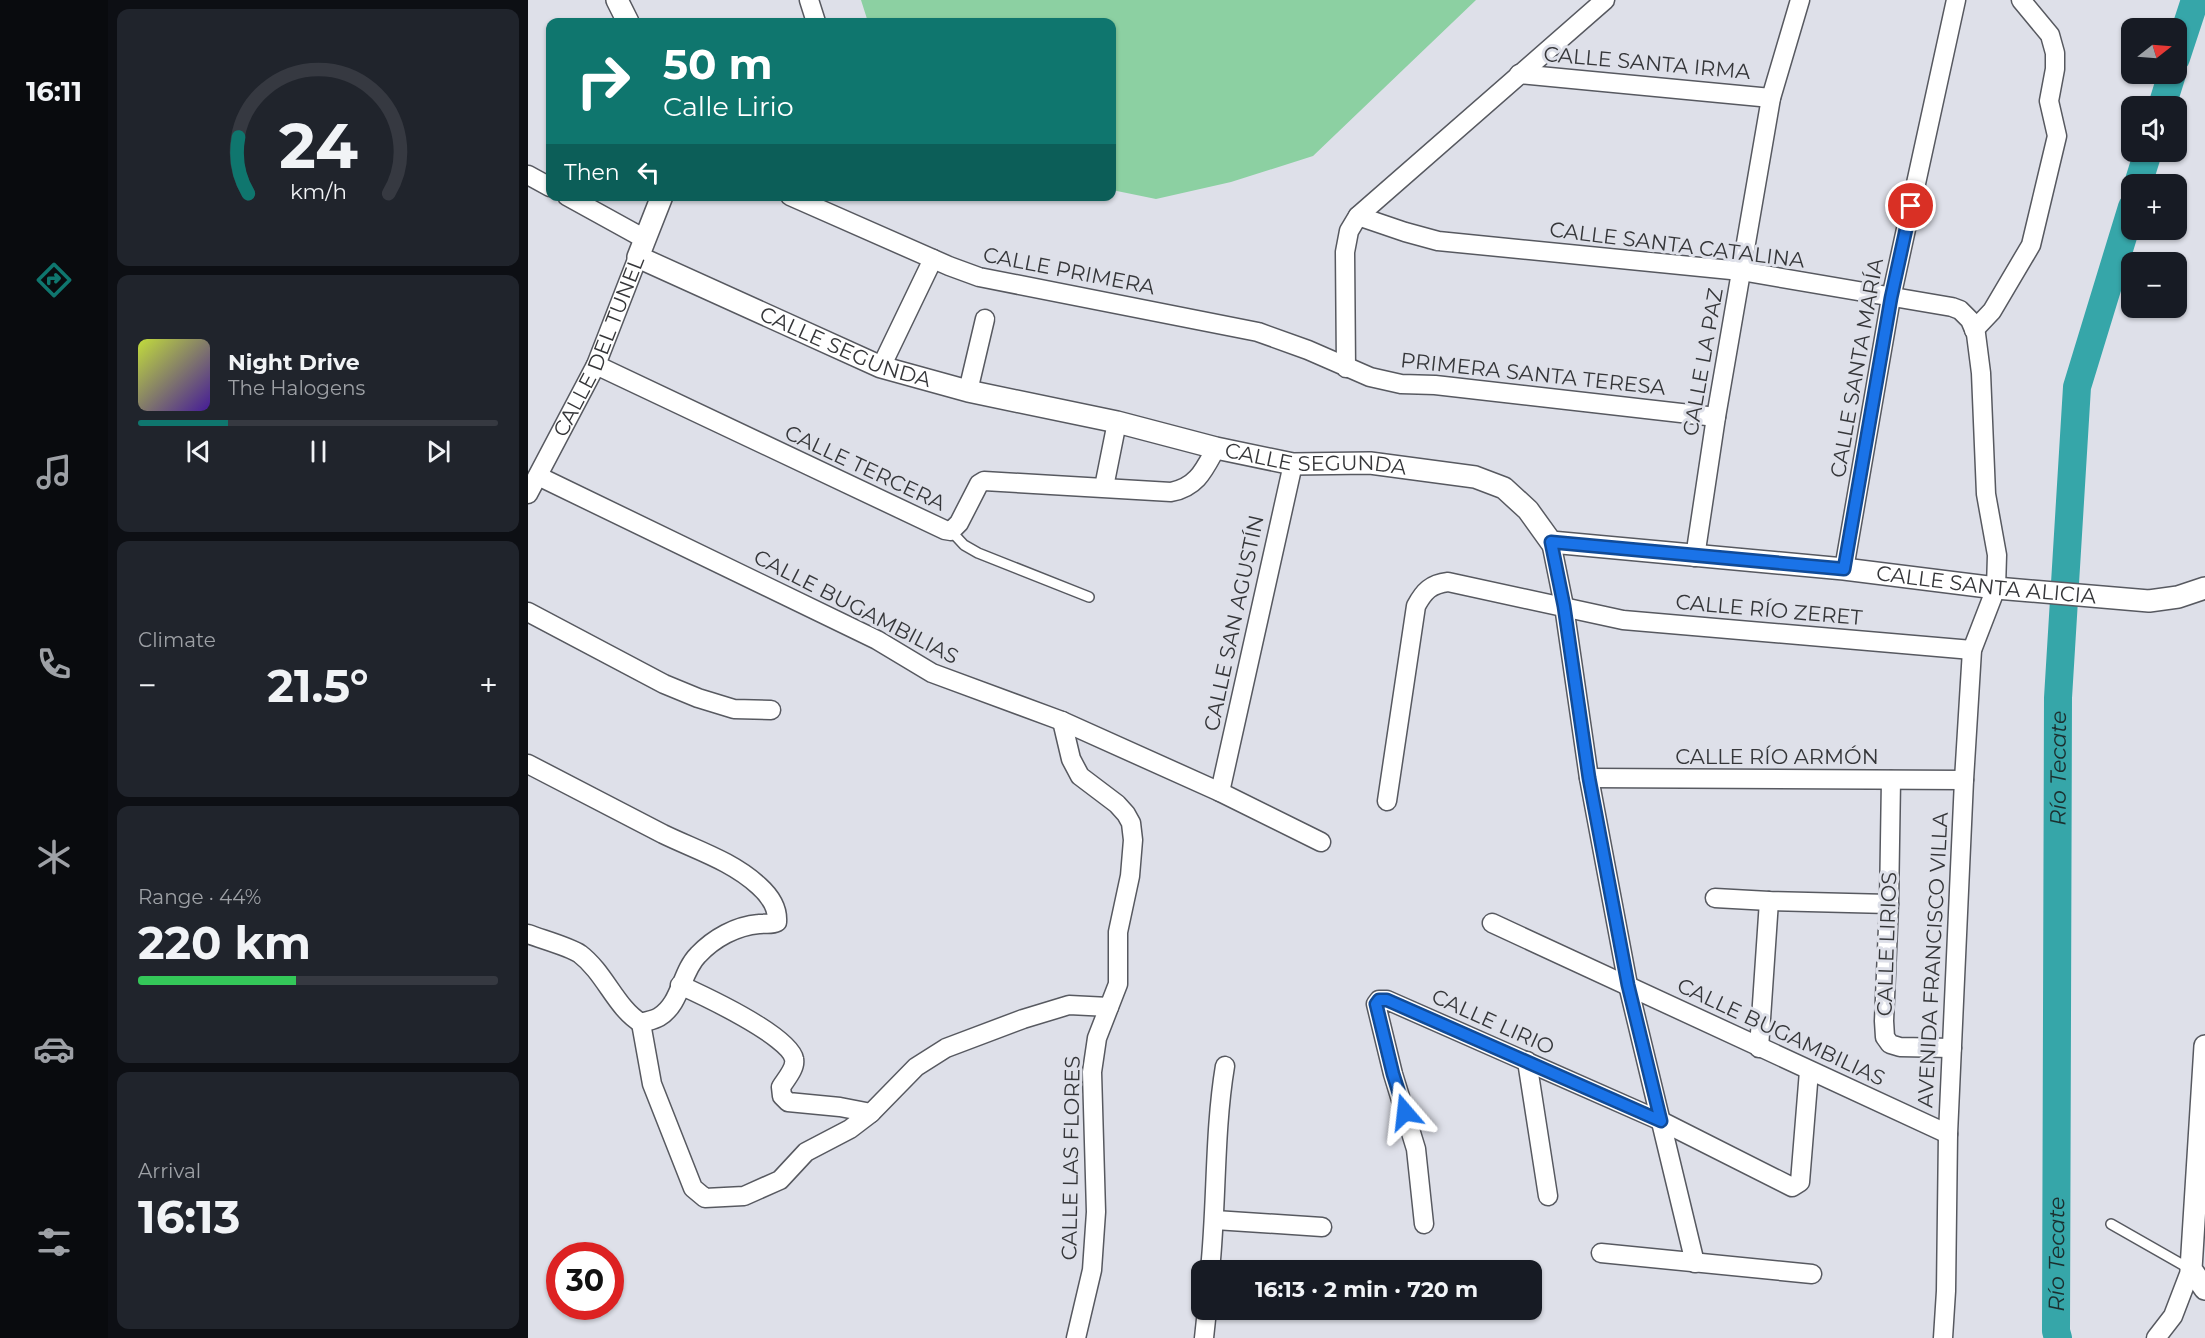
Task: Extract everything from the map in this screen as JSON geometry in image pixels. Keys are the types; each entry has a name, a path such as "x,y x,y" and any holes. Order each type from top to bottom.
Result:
{"street":[{"path":"617,0 626,18"},
{"path":"809,0 815,18"},
{"path":"1346,368 1345,252 1349,231 1358,216 1605,0"},
{"name":"CALLE LA PAZ","path":"1695,557 1716,417 1771,98 1800,0"},
{"name":"CALLE SANTA MARÍA","path":"1844,569 1891,298 1956,0"},
{"path":"1996,588 1997,555 1986,494 1981,374 1974,330 1992,311 2031,245 2057,136 2049,100 2055,69 2055,53 2050,35 2021,0"},
{"name":"CALLE SANTA IRMA","path":"1519,74 1771,98"},
{"path":"528,175 546,185"},
{"path":"574,201 642,248"},
{"name":"CALLE DEL TUNEL","path":"528,494 596,365 660,201"},
{"name":"CALLE PRIMERA","path":"801,201 979,277 1258,332 1308,350 1346,368"},
{"name":"CALLE SANTA CATALINA","path":"1358,216 1438,241 1741,271 1952,307 1960,310 1970,320 1974,330"},
{"name":"CALLE SEGUNDA","path":"642,248 881,368 968,390 1117,422 1216,448 1293,464 1370,463 1475,477 1504,488 1528,510 1551,542 1564,606 1589,778 1628,985"},
{"path":"881,368 933,259"},
{"path":"968,390 985,319"},
{"name":"CALLE TERCERA","path":"596,365 951,531 959,523 979,484 984,480 1171,492 1184,489 1202,472 1216,448"},
{"name":"PRIMERA SANTA TERESA","path":"1346,368 1370,377 1401,384 1435,385 1716,417"},
{"path":"1104,488 1117,422"},
{"name":"CALLE SAN AGUSTÍN","path":"1221,792 1293,464"},
{"name":"CALLE BUGAMBILIAS","path":"538,476 877,640 932,673 1062,721 1221,792 1321,843"},
{"name":"CALLE SANTA ALICIA","path":"1551,542 1844,569 1996,588 2149,601 2178,597 2205,588"},
{"name":"CALLE RÍO ZERET","path":"1387,801 1416,606 1429,587 1448,582 1623,620 1972,650"},
{"name":"AVENIDA FRANCISCO VILLA","path":"1943,1338 1946,1291 1948,1134 1972,650 1996,588"},
{"path":"528,612 664,684 698,698 734,709 771,710"},
{"name":"CALLE LAS FLORES","path":"1062,721 1071,759 1080,776 1117,804 1131,822 1133,840 1130,876 1118,932 1118,984 1097,1038 1092,1072 1096,1212 1092,1270 1076,1338"},
{"path":"528,764 665,835 729,864 760,887 776,908 777,922 739,928 711,943 696,956 673,1003 659,1017 641,1023 630,1017 603,977 579,953 528,934"},
{"name":"CALLE RÍO ARMÓN","path":"1589,778 1964,780"},
{"name":"CALLE LIRIOS","path":"1891,780 1885,1037 1890,1044 1900,1047 1952,1048"},
{"path":"1715,898 1769,902 1889,904"},
{"path":"1759,1048 1769,902"},
{"name":"CALLE BUGAMBILIAS","path":"1492,923 1948,1134"},
{"path":"680,985 723,1004 787,1045 794,1056 795,1065 781,1087 782,1096 788,1102 840,1107 871,1113"},
{"path":"1628,985 1695,1263"},
{"name":"CALLE LIRIO","path":"1424,1224 1416,1149 1393,1074 1376,1004 1379,1000 1387,1000 1661,1121 1792,1187 1800,1182 1809,1071"},
{"path":"641,1023 652,1084 693,1188 705,1198 744,1196 780,1180 806,1152 850,1129 871,1113 916,1067 945,1048 1023,1019 1069,1005 1109,1007"},
{"path":"2156,1338 2173,1316 2191,1269 2201,1188 2205,1058"},
{"path":"1527,1061 1548,1196"},
{"path":"1211,1260 1221,1092 1225,1066"},
{"path":"1215,1220 1322,1227"},
{"path":"1601,1253 1812,1274"},
{"path":"2191,1269 2205,1289"},
{"path":"1204,1338 1206,1320"}],"lane":[{"path":"951,531 964,545 978,554 1089,597"},
{"path":"2111,1224 2191,1269"}],"green space":[{"path":"861,0 1476,0 1313,156 1231,182 1156,199 1116,191 1116,18 867,18"}],"waterway":[{"name":"Río Tecate","path":"2187,24 2195,0"},
{"name":"Río Tecate","path":"2165,96 2169,84"},
{"name":"Río Tecate","path":"2141,174 2145,162"},
{"name":"Río Tecate","path":"2058,1338 2056,1331 2058,698 2077,387 2122,240"}],"route":[{"path":"1405,1112 1376,1004 1379,1000 1387,1000 1661,1121 1628,985 1589,778 1564,606 1551,542 1844,569 1891,298 1911,206"}]}
